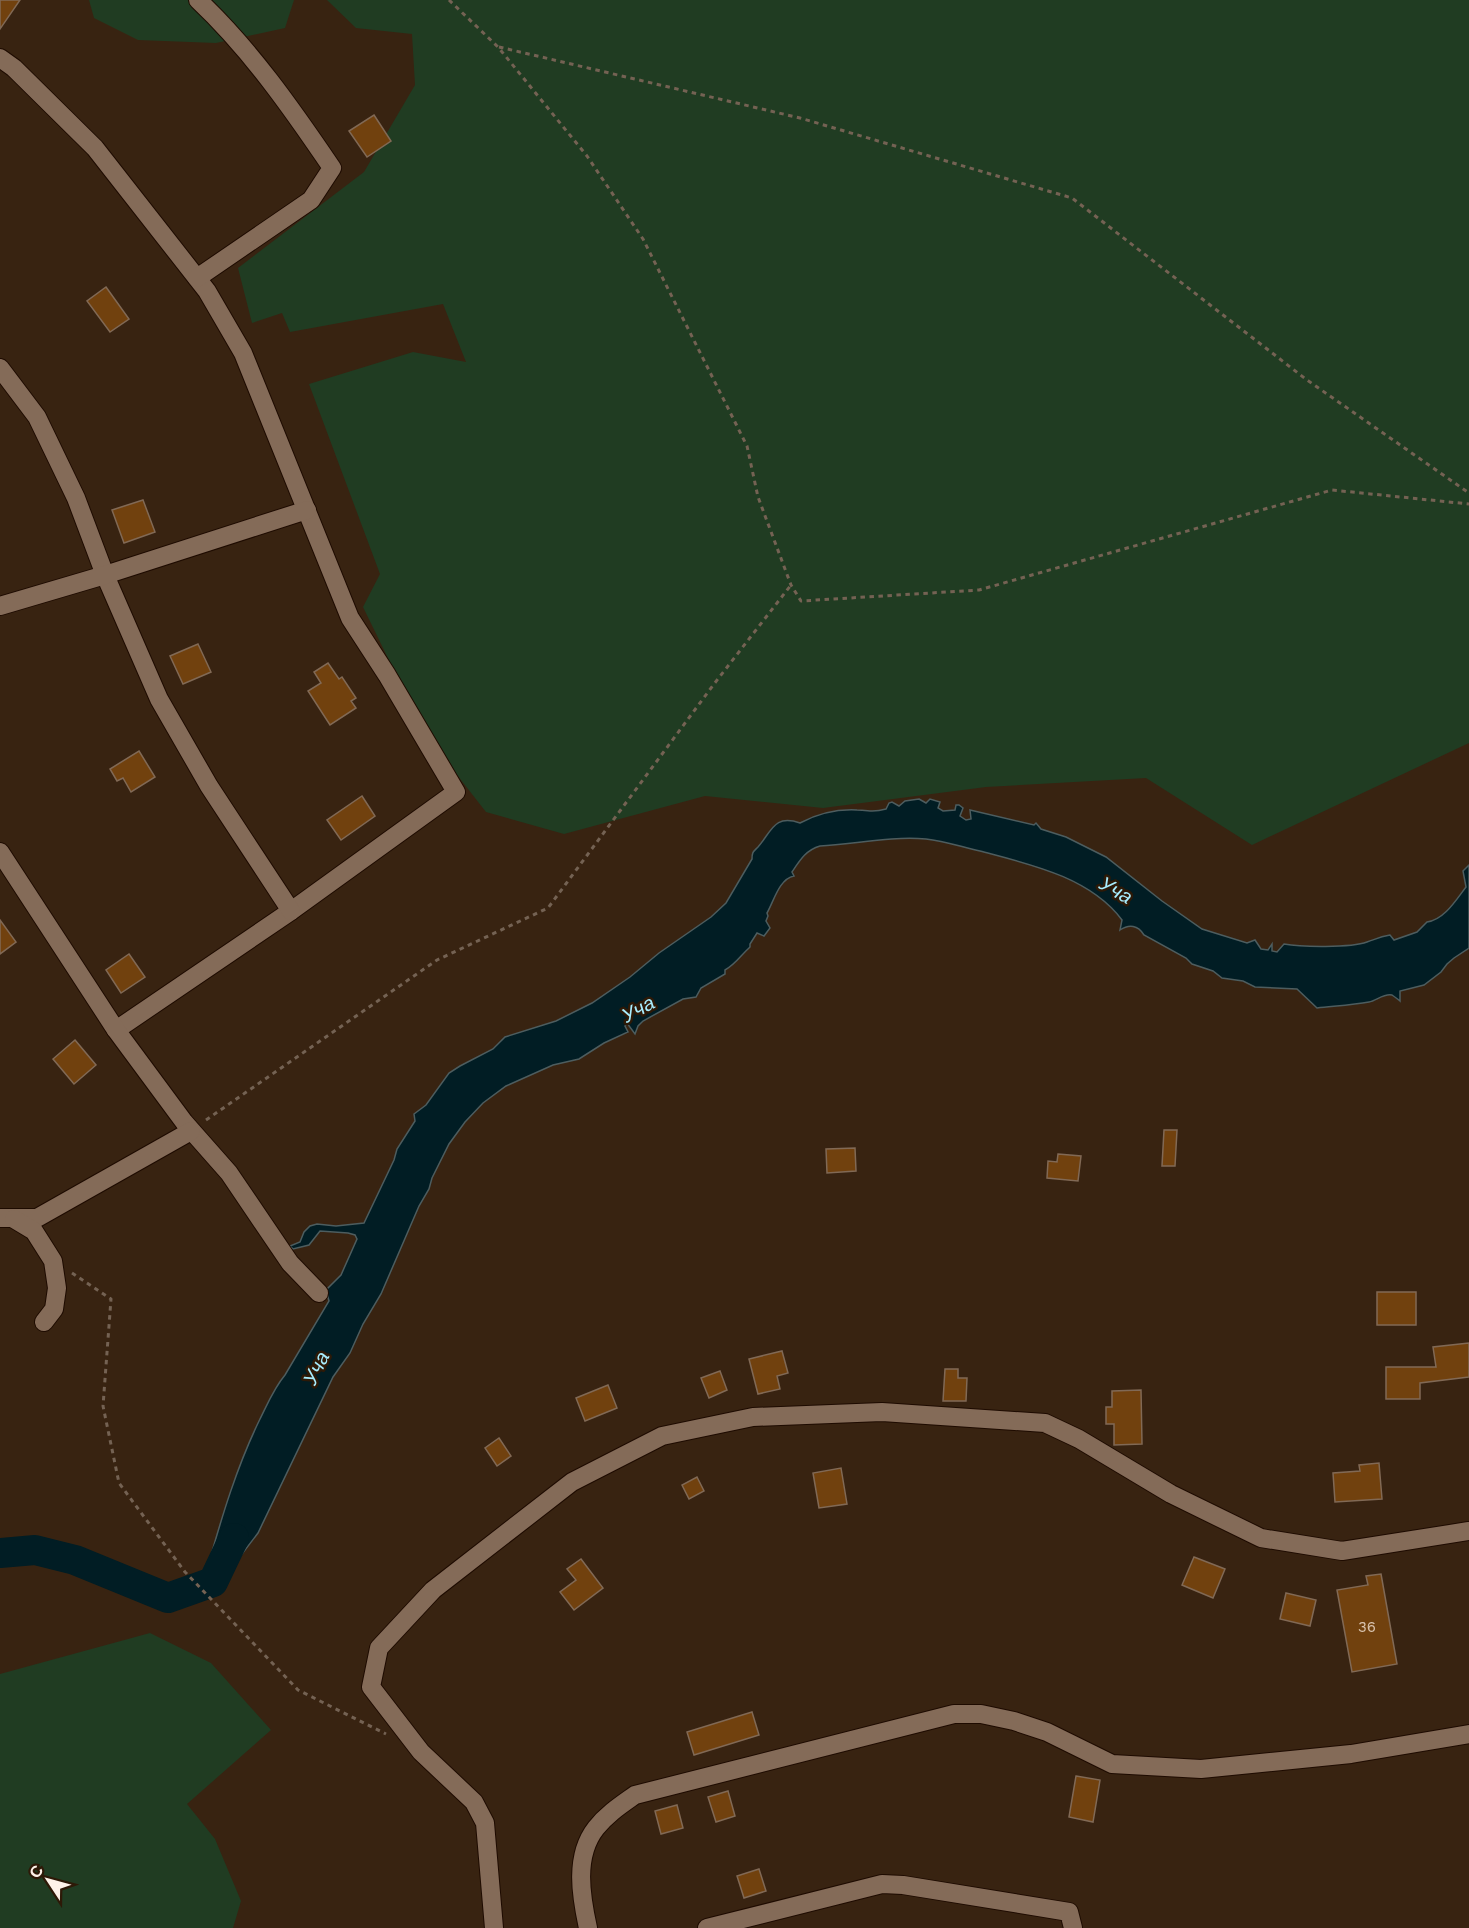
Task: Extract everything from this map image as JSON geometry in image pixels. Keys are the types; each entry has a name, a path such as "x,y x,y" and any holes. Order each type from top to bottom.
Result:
{"street":[{"path":"197,278 311,200 332,168 280,92 198,0"},
{"path":"0,58 14,68 95,148 207,291 243,353 351,618 456,792 291,911 116,1030"},
{"path":"0,368 38,417 76,498 105,575 159,699 209,786 291,911"},
{"path":"0,606 307,510"},
{"path":"0,852 116,1030 191,1131 229,1173 290,1263 319,1293"},
{"path":"7,1219 37,1218 191,1131"},
{"path":"7,1219 34,1231 53,1261 57,1288 54,1310 44,1322"},
{"path":"494,1928 485,1823 474,1802 421,1752 371,1687 378,1648 433,1590 572,1482 662,1436 753,1417 882,1412 1045,1423 1079,1439 1171,1494 1261,1538 1342,1551 1469,1532"},
{"path":"588,1928 581,1894 581,1872 586,1849 594,1829 610,1812 635,1795 954,1714 981,1714 1014,1721 1047,1732 1112,1764 1201,1769 1351,1754 1469,1734"},
{"path":"707,1928 882,1884 903,1885 1069,1912 1073,1928"}],"path":[{"path":"449,0 498,46 587,156 643,238 747,446 758,496 791,585 801,601 979,590 1332,490 1469,504"},
{"path":"498,46 800,118 1072,198 1307,380 1469,493"},
{"path":"191,1131 437,960 548,908 714,684 791,585"},
{"path":"53,1261 111,1299 103,1406 118,1483 185,1572 298,1690 390,1736"}],"green space":[{"path":"89,0 294,0 285,28 216,43 138,40 94,18"},
{"path":"327,0 1469,0 1469,743 1252,845 1146,778 986,787 823,808 705,796 564,834 486,812 425,734 363,607 380,574 309,384 413,352 466,362 443,304 290,332 282,313 252,323 238,268 364,172 415,85 412,34 356,28"},
{"path":"150,1633 211,1663 271,1730 187,1804 215,1839 241,1901 233,1928 0,1928 0,1674"}],"water":[{"path":"919,799 926,803 930,799 940,802 938,808 943,811 955,810 956,805 959,805 963,808 960,816 966,820 971,819 970,810 1034,825 1036,823 1041,829 1066,837 1106,857 1202,929 1247,943 1255,940 1261,949 1268,950 1272,944 1272,951 1277,952 1284,944 1350,945 1390,935 1394,940 1417,932 1427,922 1439,918 1454,903 1466,887 1463,871 1469,865 1469,948 1454,958 1424,985 1400,991 1400,1001 1389,995 1369,1002 1317,1008 1297,989 1255,987 1243,981 1222,978 1213,971 1192,964 1186,958 1144,935 1136,927 1130,926 1120,930 1122,920 1109,905 1076,883 1038,867 926,839 886,839 815,848 804,856 792,872 794,876 784,881 778,891 767,913 766,921 770,928 764,936 757,933 750,947 725,970 725,974 701,988 696,997 683,999 643,1021 635,1034 627,1023 625,1026 628,1032 604,1043 579,1059 553,1065 506,1086 483,1103 465,1122 449,1144 381,1294 363,1324 350,1353 333,1377 258,1533 223,1579 208,1566 231,1491 252,1437 274,1390 329,1301 326,1290 341,1275 357,1239 355,1235 348,1233 320,1231 309,1245 293,1249 290,1246 300,1242 304,1232 310,1226 364,1223 397,1149 415,1121 414,1114 426,1105 449,1073 493,1049 505,1037 556,1021 592,1003 711,917 726,903 752,859 753,852 779,822 800,823 842,810 881,810 886,809 892,802 899,806 905,801"}],"building":[{"path":"0,0 20,0 0,29"},
{"path":"374,115 391,141 367,157 349,131"},
{"path":"106,287 129,319 110,332 87,301"},
{"path":"143,500 155,532 124,543 112,510"},
{"path":"198,644 211,672 183,684 170,656"},
{"path":"328,663 339,679 342,677 356,698 351,701 356,708 330,725 308,691 321,683 314,672"},
{"path":"139,751 155,777 131,792 123,778 117,781 110,769"},
{"path":"362,796 375,816 341,840 327,820"},
{"path":"0,920 16,942 0,954"},
{"path":"129,954 145,977 121,993 106,970"},
{"path":"75,1040 96,1065 74,1084 53,1059"},
{"path":"1164,1130 1177,1130 1175,1166 1162,1166"},
{"path":"855,1148 856,1171 827,1173 826,1149"},
{"path":"1058,1154 1081,1156 1078,1181 1047,1178 1048,1161 1057,1162"},
{"path":"1377,1292 1416,1292 1416,1325 1377,1325"},
{"path":"1469,1343 1469,1377 1420,1383 1420,1399 1386,1399 1386,1367 1436,1367 1433,1347"},
{"path":"782,1351 788,1373 777,1376 780,1389 758,1394 749,1359"},
{"path":"945,1369 958,1369 958,1378 967,1378 966,1401 943,1401"},
{"path":"720,1371 727,1390 709,1398 701,1378"},
{"path":"608,1385 617,1408 585,1421 576,1398"},
{"path":"1141,1390 1142,1444 1114,1445 1114,1424 1106,1424 1106,1407 1112,1407 1112,1391"},
{"path":"499,1438 511,1456 497,1466 485,1448"},
{"path":"1379,1463 1382,1499 1335,1502 1333,1473 1360,1471 1359,1465"},
{"path":"841,1468 847,1504 819,1508 813,1473"},
{"path":"697,1477 704,1491 689,1499 682,1485"},
{"path":"1194,1557 1225,1569 1213,1598 1182,1585"},
{"path":"581,1559 603,1588 574,1610 560,1592 576,1580 567,1569"},
{"path":"1381,1574 1397,1664 1352,1672 1337,1590 1368,1585 1366,1576"},
{"path":"1286,1593 1316,1600 1310,1626 1280,1619"},
{"path":"752,1712 759,1735 694,1755 687,1732"},
{"path":"1076,1776 1100,1780 1093,1822 1069,1817"},
{"path":"728,1791 735,1816 716,1822 708,1797"},
{"path":"677,1805 683,1828 661,1834 655,1811"},
{"path":"759,1869 766,1891 744,1898 737,1876"}],"waterway":[{"name":"Уча","path":"0,1553 35,1550 75,1560 168,1598 213,1582 234,1538"}]}
